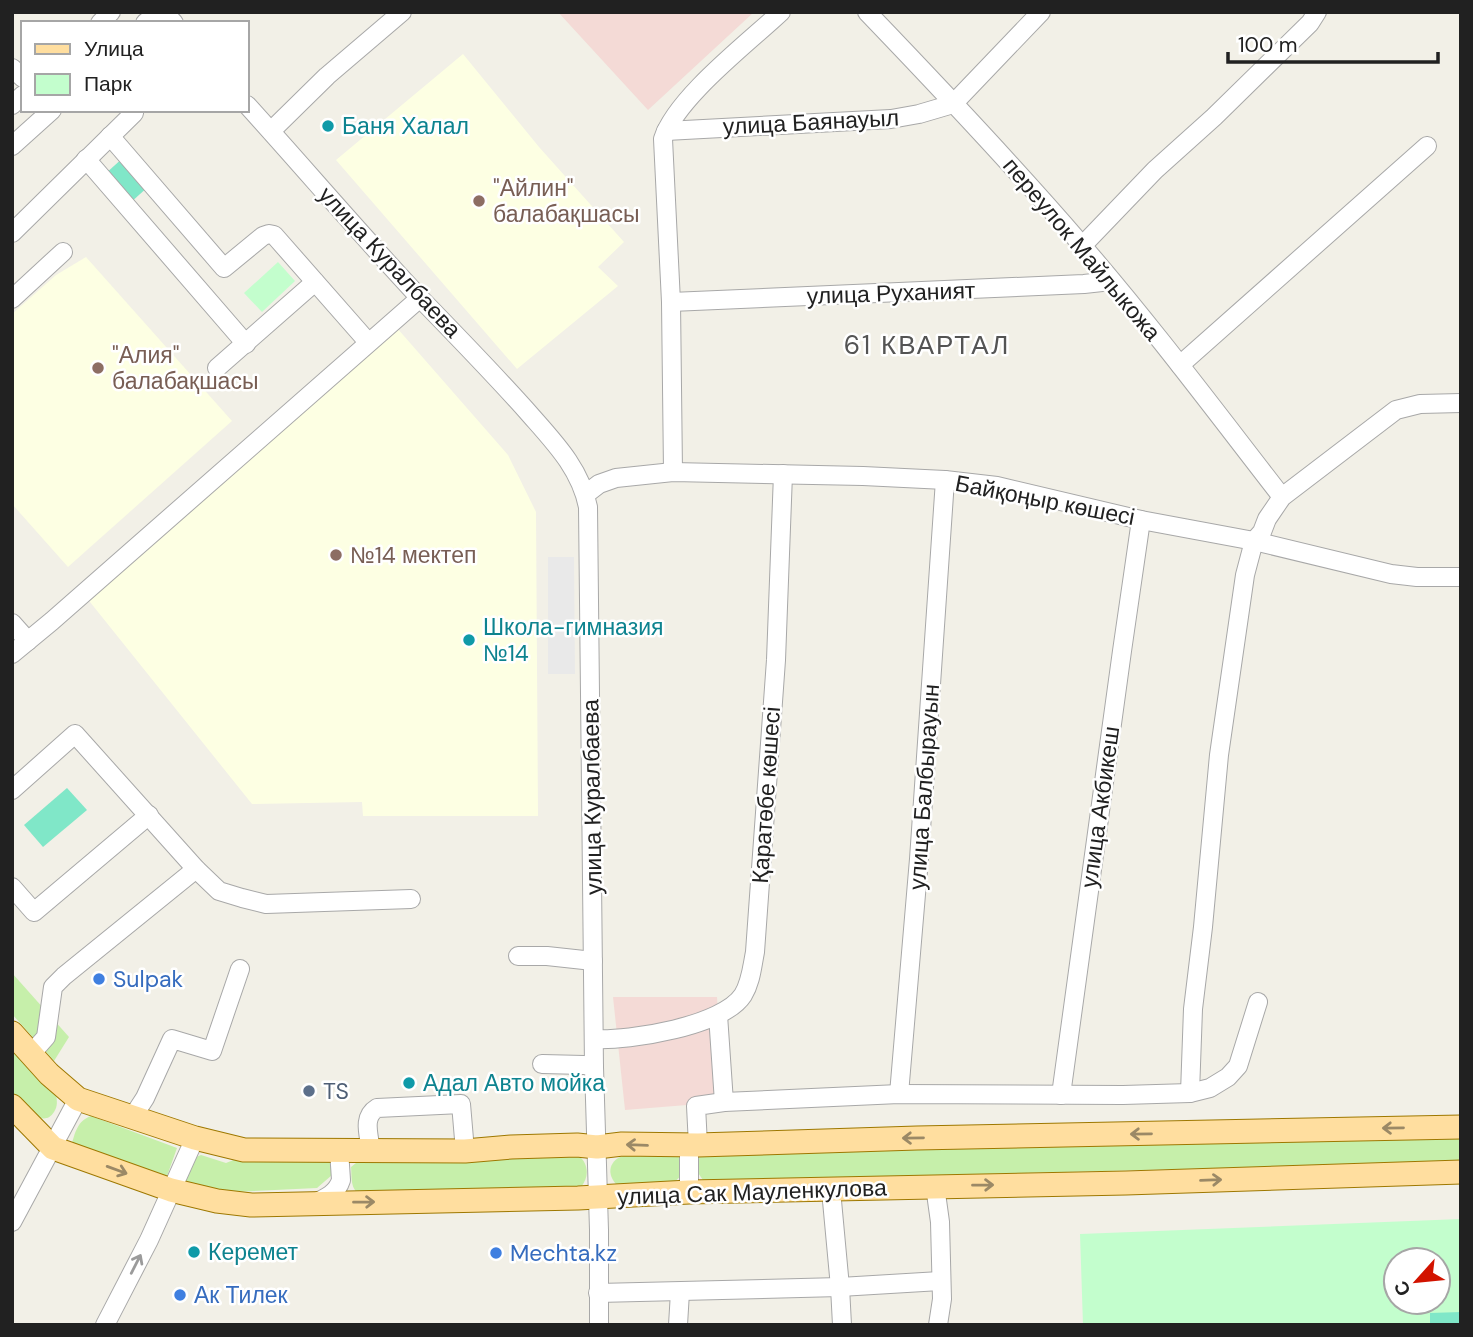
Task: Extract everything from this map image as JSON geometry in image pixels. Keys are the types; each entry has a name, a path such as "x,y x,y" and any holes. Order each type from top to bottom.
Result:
{"main road":[{"path":"12,1033 30,1054 78,1099 195,1138 244,1150 465,1150 577,1145 597,1147 622,1144 693,1145 1461,1127"},
{"path":"12,1106 53,1148"},
{"name":"улица Сак Мауленкулова","path":"53,1148 171,1190 217,1201 251,1205 1461,1172"}],"street":[{"path":"271,131 327,76 402,12"},
{"path":"673,472 671,302 663,139 678,111 708,79 781,12"},
{"name":"переулок Майлыкожа","path":"867,12 1014,168 1082,246 1180,365 1282,497"},
{"path":"953,104 1041,12"},
{"path":"1082,246 1155,170 1214,117 1310,23 1317,12"},
{"name":"улица Баянауыл","path":"666,131 891,118 919,114 953,104"},
{"name":"улица Куралбаева","path":"248,105 566,456 578,474 586,494 590,598 599,1325"},
{"path":"12,146 50,112"},
{"path":"12,233 133,112"},
{"path":"110,136 224,268 263,236 274,235 368,342"},
{"path":"1180,365 1427,146"},
{"path":"86,159 246,344"},
{"path":"12,299 63,252"},
{"name":"улица Руханият","path":"671,302 1111,281"},
{"path":"217,368 315,282"},
{"path":"12,654 420,298"},
{"path":"1190,1093 1193,1009 1219,755 1245,575 1254,541 1282,497 1396,410 1420,404 1461,403"},
{"name":"Байқоңыр көшесі","path":"586,494 599,484 616,478 673,472 946,480 997,486 1141,520 1254,541 1391,574 1461,577"},
{"name":"Қаратөбе көшесі","path":"718,1015 731,1008 742,997 748,985 755,952 776,660 783,474"},
{"name":"улица Балбырауын","path":"899,1094 946,480"},
{"name":"улица Акбикеш","path":"1061,1095 1141,520"},
{"path":"12,623 28,641"},
{"path":"12,790 75,734 219,891 266,904 411,899"},
{"path":"12,887 34,912 149,816"},
{"path":"30,1054 46,1037 53,987 196,869"},
{"path":"519,956 593,961"},
{"path":"132,1118 145,1098 172,1039 212,1051 240,969"},
{"path":"689,1192 696,1106 724,1102 899,1094 1190,1093 1210,1088 1228,1077 1238,1066 1258,1002"},
{"path":"594,1040 659,1034 718,1015 724,1102"},
{"path":"542,1064 594,1067"},
{"path":"12,1222 78,1099"},
{"path":"371,1150 368,1124 372,1110 461,1104 465,1150"},
{"path":"105,1325 149,1240 195,1138"},
{"path":"315,1203 340,1185 339,1150"},
{"path":"935,1186 940,1222 942,1299 938,1325"},
{"path":"831,1190 842,1325"},
{"path":"598,1293 940,1282"},
{"path":"678,1325 680,1292"}],"shaded area":[{"path":"558,12 754,12 648,110"},
{"name":"\"Айлин\" балабақшасы","path":"463,54 539,147 624,242 598,267 618,286 517,369 336,160"},
{"name":"\"Алия\" балабақшасы","path":"86,257 232,421 68,567 12,504 12,314 56,275"},
{"name":"№14 мектеп","path":"397,328 508,455 536,512 538,816 363,816 362,802 252,804 86,597"},
{"path":"548,557 574,557 575,674 548,674"},
{"path":"613,997 717,997 724,1102 625,1110"}],"green space":[{"path":"125,156 150,185 129,204 104,175"},
{"path":"278,262 295,281 262,312 244,293"},
{"path":"67,788 87,810 43,847 24,825"},
{"path":"12,973 69,1037 54,1061 12,1014"},
{"path":"12,1044 56,1094 56,1108 49,1117 38,1117 12,1093"},
{"path":"91,1116 177,1148 167,1176 162,1178 71,1147 80,1124"},
{"path":"1461,1135 1461,1162 709,1181 703,1180 697,1166 699,1156 702,1155"},
{"path":"201,1155 226,1163 236,1159 332,1161 332,1175 317,1188 234,1192 183,1180 196,1157"},
{"path":"626,1155 673,1155 680,1157 683,1171 674,1182 618,1186 611,1177 611,1168 616,1160"},
{"path":"579,1156 587,1171 581,1187 359,1194 354,1189 351,1167 361,1162"},
{"path":"1461,1219 1461,1325 1083,1325 1080,1234"},
{"path":"1452,1312 1461,1312 1461,1325 1430,1325 1430,1316 1452,1316"}],"place":[{"name":"Баня Халал","path":"328,126"},
{"name":"\"Айлин\" балабақшасы","path":"479,201"},
{"name":"\"Алия\" балабақшасы","path":"98,368"},
{"name":"№14 мектеп","path":"336,555"},
{"name":"Школа-гимназия №14","path":"469,640"},
{"name":"Sulpak","path":"99,979"},
{"name":"Адал Авто мойка","path":"409,1083"},
{"name":"TS","path":"309,1091"},
{"name":"Керемет","path":"194,1252"},
{"name":"Mechta.kz","path":"496,1253"},
{"name":"Ак Тилек","path":"180,1295"}],"district":[{"name":"61 КВАРТАЛ","path":"927,345"}]}
